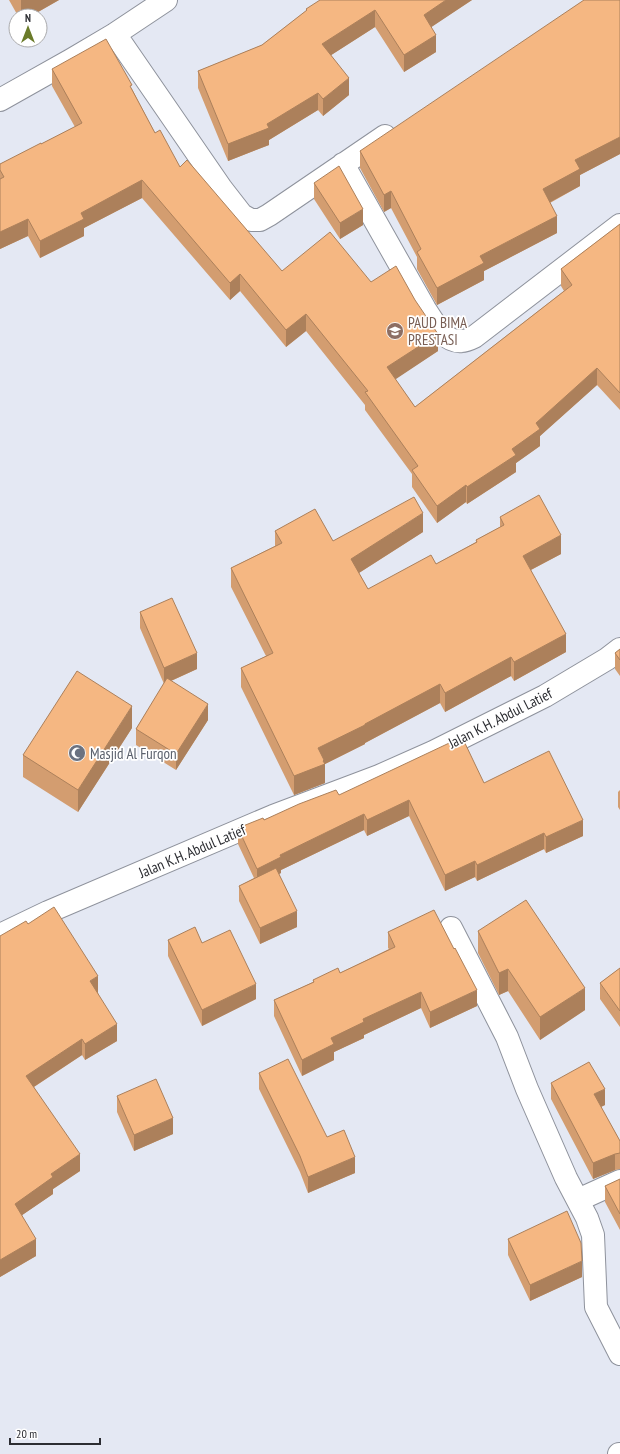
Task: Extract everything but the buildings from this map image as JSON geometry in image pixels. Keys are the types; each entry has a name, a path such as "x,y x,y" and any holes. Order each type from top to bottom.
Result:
{"street":[{"path":"0,100 115,34 166,0"},
{"path":"115,34 221,188 242,215 251,220 260,220 403,124"},
{"path":"343,164 424,309 440,332 451,340 461,342 474,338 620,225"},
{"name":"Jalan K.H. Abdul Latief","path":"0,935 48,912 273,816 379,776 434,752 545,696 607,659 620,649"},
{"path":"451,928 507,1036 527,1089 566,1178 587,1218 593,1235 596,1307 620,1354"},
{"path":"578,1200 620,1181"}],"place":[{"name":"PAUD BIMA PRESTASI","path":"395,331"},
{"name":"Masjid Al Furqon","path":"77,753"}]}
